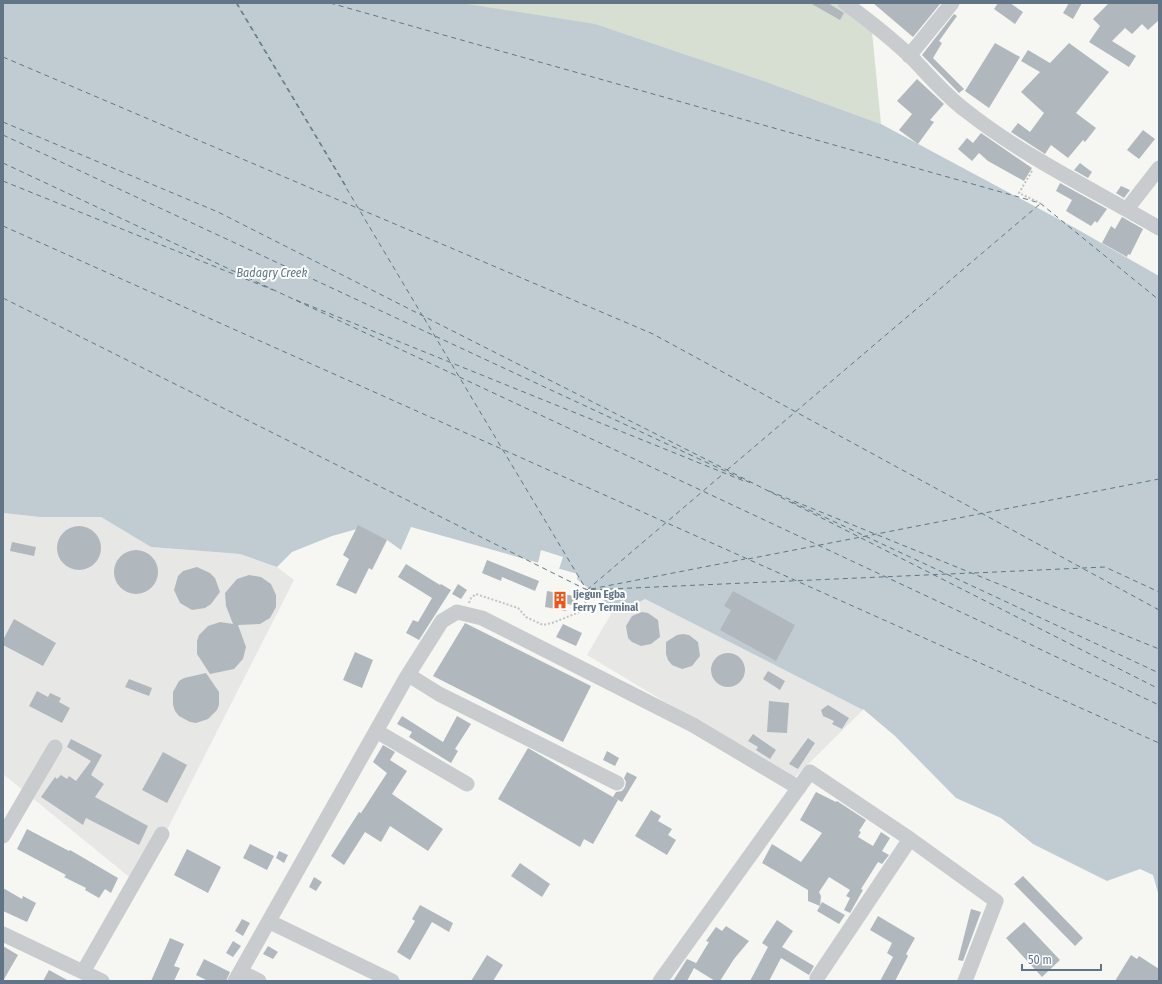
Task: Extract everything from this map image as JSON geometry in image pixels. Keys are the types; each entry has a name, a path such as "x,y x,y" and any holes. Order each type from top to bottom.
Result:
{"street":[{"path":"845,3 872,23 964,109 995,132 1039,160 1159,228"},
{"path":"909,56 952,3"},
{"path":"1127,209 1159,168"},
{"path":"274,924 415,679 461,613"},
{"path":"248,980 274,924 374,731 442,621 461,613 482,618 693,725 799,788"},
{"path":"415,679 439,694 617,782"},
{"path":"383,734 467,784"},
{"path":"3,836 55,746"},
{"path":"660,981 810,772 910,839 996,901 965,981"},
{"path":"83,972 162,834"},
{"path":"817,978 910,839"},
{"path":"274,924 392,981"},
{"path":"3,934 102,981"}],"path":[{"path":"1039,160 1019,193 1040,204"},
{"path":"461,613 471,598 476,594 518,608 531,620 543,625 587,609 585,600 587,590"}],"shaded area":[{"path":"461,3 849,3 871,21 881,124 772,84"},
{"path":"3,513 40,517 101,517 151,547 240,554 277,567 294,580 139,885 3,774"},
{"path":"645,599 863,710 793,779 587,655 614,609 631,607"}],"water":[{"name":"Badagry Creek","path":"3,3 461,3 595,24 772,84 881,124 1075,228 1159,276 1159,896 1153,875 1140,869 1107,881 1033,844 1001,818 956,798 895,736 863,709 645,599 631,607 614,609 577,579 578,574 411,527 401,550 387,540 357,529 332,536 292,552 277,567 240,554 151,547 101,517 40,517 3,513"}],"pier":[{"path":"541,550 563,557 559,569 538,563"}],"building":[{"path":"810,3 828,3 844,13 840,20"},
{"path":"873,3 939,3 940,4 913,37"},
{"path":"998,3 1010,3 1023,12 1015,24 994,9"},
{"path":"1069,3 1082,3 1073,19 1063,13"},
{"path":"1109,3 1159,3 1159,20 1148,30 1142,24 1132,34 1125,28 1112,41 1136,56 1129,67 1089,42 1100,26 1093,19"},
{"path":"954,14 957,16 939,41 942,43 933,58 964,89 959,93 922,55"},
{"path":"995,43 1020,57 989,108 965,91"},
{"path":"1069,43 1109,72 1076,113 1096,128 1085,142 1083,140 1068,158 1051,145 1045,154 1011,132 1018,123 1030,132 1044,113 1021,92 1040,72 1021,61 1028,50 1050,63"},
{"path":"917,79 944,104 930,120 934,122 918,144 899,130 912,114 897,101"},
{"path":"1143,130 1155,139 1139,159 1127,150"},
{"path":"981,133 1032,168 1024,181 988,161 979,153 972,161 958,149 967,138 973,143"},
{"path":"1080,163 1092,172 1088,178 1074,170"},
{"path":"1060,183 1107,209 1097,223 1095,221 1091,226 1066,211 1072,200 1056,191"},
{"path":"1121,186 1130,190 1124,198 1116,193"},
{"path":"1122,217 1143,229 1130,255 1128,254 1127,257 1102,243 1111,226 1115,229"},
{"path":"358,525 387,540 372,570 369,568 356,594 336,585 349,559 343,555"},
{"path":"79,526 91,530 97,536 101,548 97,560 91,566 79,570 67,566 61,560 57,548 61,536 67,530"},
{"path":"12,542 36,547 34,556 10,551"},
{"path":"136,550 148,554 154,560 158,572 154,584 148,590 136,594 124,590 118,584 114,572 118,560 124,554"},
{"path":"487,560 539,581 535,591 502,577 501,581 482,573"},
{"path":"406,564 451,590 419,640 406,633 413,620 418,622 432,598 398,577"},
{"path":"197,567 210,573 215,578 220,592 211,604 205,608 192,610 180,603 174,590 178,576 183,571"},
{"path":"249,575 261,577 271,584 276,595 276,607 270,618 260,624 238,625 246,647 243,659 234,669 210,674 197,654 197,641 199,635 208,626 220,622 233,624 226,606 225,593 237,579"},
{"path":"458,584 467,590 461,599 452,594"},
{"name":"Ijegun Egba Ferry Terminal","path":"547,591 574,596 573,605 567,604 566,611 545,607"},
{"path":"733,591 795,625 776,661 720,630 731,610 724,606"},
{"path":"642,612 648,613 658,620 660,637 651,644 641,646 632,642 628,638 626,626 632,616"},
{"path":"14,619 56,643 43,666 3,645 3,640"},
{"path":"465,623 591,686 563,742 433,676"},
{"path":"563,624 582,633 576,646 556,637"},
{"path":"677,635 689,635 698,642 700,656 692,666 682,669 672,665 668,660 666,654 666,642"},
{"path":"355,652 373,660 362,688 343,680"},
{"path":"725,653 731,653 735,654 742,660 745,670 744,677 738,684 731,687 725,687 721,686 714,680 711,673 711,667 712,663 718,656"},
{"path":"768,671 785,681 780,690 763,679"},
{"path":"206,673 219,692 219,705 217,710 208,719 196,723 190,722 179,716 175,711 173,705 173,692 179,681 184,678"},
{"path":"129,679 152,688 149,696 125,687"},
{"path":"37,691 48,697 50,693 61,698 59,702 70,708 62,723 29,706"},
{"path":"769,701 789,703 787,733 767,732"},
{"path":"828,705 849,718 842,729 832,724 834,721 823,716 821,710"},
{"path":"402,716 443,742 457,716 471,724 455,749 458,751 451,763 409,737 412,732 397,724"},
{"path":"753,734 776,750 770,759 756,750 758,747 748,741"},
{"path":"808,738 815,743 798,769 789,764"},
{"path":"71,739 102,755 91,775 104,784 95,797 148,826 139,845 86,818 83,825 41,797 55,777 57,779 61,775 67,779 69,776 76,781 91,761 67,747"},
{"path":"383,745 395,752 390,760 407,771 392,794 443,829 428,851 390,826 381,842 365,832 344,865 331,856 359,812 361,813 387,773 373,762"},
{"path":"528,748 618,800 593,844 584,839 580,847 498,799"},
{"path":"607,751 619,758 615,766 603,760"},
{"path":"163,752 187,765 167,803 142,790"},
{"path":"627,772 637,777 622,802 613,797 616,792 622,791 625,787 626,782 624,778"},
{"path":"816,792 836,802 837,801 866,820 859,831 861,832 858,837 873,846 881,832 890,838 882,851 889,855 882,864 878,862 861,889 863,890 850,913 844,910 850,898 846,896 850,890 829,877 819,892 821,896 820,906 808,901 808,890 762,863 772,844 801,862 822,833 800,820"},
{"path":"651,810 661,816 658,821 672,829 668,835 676,840 667,855 635,836"},
{"path":"27,829 69,851 70,850 118,878 111,893 105,889 99,898 85,890 86,888 64,877 66,875 17,849"},
{"path":"250,844 274,856 267,870 243,858"},
{"path":"187,849 221,867 208,893 174,875"},
{"path":"279,851 288,855 284,863 276,858"},
{"path":"520,863 550,884 542,897 511,876"},
{"path":"1023,876 1083,938 1075,946 1014,884"},
{"path":"314,877 322,882 316,891 309,887"},
{"path":"3,888 22,899 23,896 36,903 27,922 3,911"},
{"path":"822,902 845,915 839,924 817,911"},
{"path":"420,905 453,923 449,932 432,922 410,960 397,952 415,921 412,919"},
{"path":"971,909 981,912 963,961 958,960"},
{"path":"878,916 915,938 906,954 908,956 895,981 880,981 893,957 887,953 892,943 870,930"},
{"path":"242,919 250,923 243,936 235,931"},
{"path":"777,920 793,931 782,947 814,966 809,975 781,958 769,981 750,981 768,947 762,943"},
{"path":"1024,922 1060,960 1042,977 1006,938"},
{"path":"726,926 749,941 734,959 720,981 715,981 694,968 687,981 673,981 687,959 696,963 695,965 709,942 706,941 716,927 722,931"},
{"path":"170,938 184,944 174,966 180,968 174,981 151,981"},
{"path":"233,941 241,946 233,957 226,953"},
{"path":"3,946 18,955 3,981"},
{"path":"268,946 278,952 273,959 263,954"},
{"path":"487,955 503,965 493,981 471,981"},
{"path":"1131,955 1137,959 1139,956 1159,969 1159,981 1115,981"},
{"path":"204,959 230,972 226,981 208,981 196,975"},
{"path":"49,970 69,981 43,981"}],"ferry route":[{"path":"236,3 422,315"},
{"path":"237,3 346,186"},
{"path":"330,3 1040,203 1159,300"},
{"path":"3,57 653,334 1159,610"},
{"path":"3,122 218,212 1159,689"},
{"path":"3,135 753,484"},
{"path":"3,163 1159,705"},
{"path":"3,181 273,290"},
{"path":"727,470 1040,204"},
{"path":"3,226 1159,743"},
{"path":"3,298 587,590 971,573"},
{"path":"296,300 744,481"},
{"path":"424,318 586,589"},
{"path":"587,590 723,474"},
{"path":"748,559 1159,479"},
{"path":"769,491 1159,649"},
{"path":"792,502 1159,673"},
{"path":"591,589 745,559"},
{"path":"974,573 1105,567 1159,592"}],"place":[{"name":"Ijegun Egba Ferry Terminal","path":"560,600"}]}
